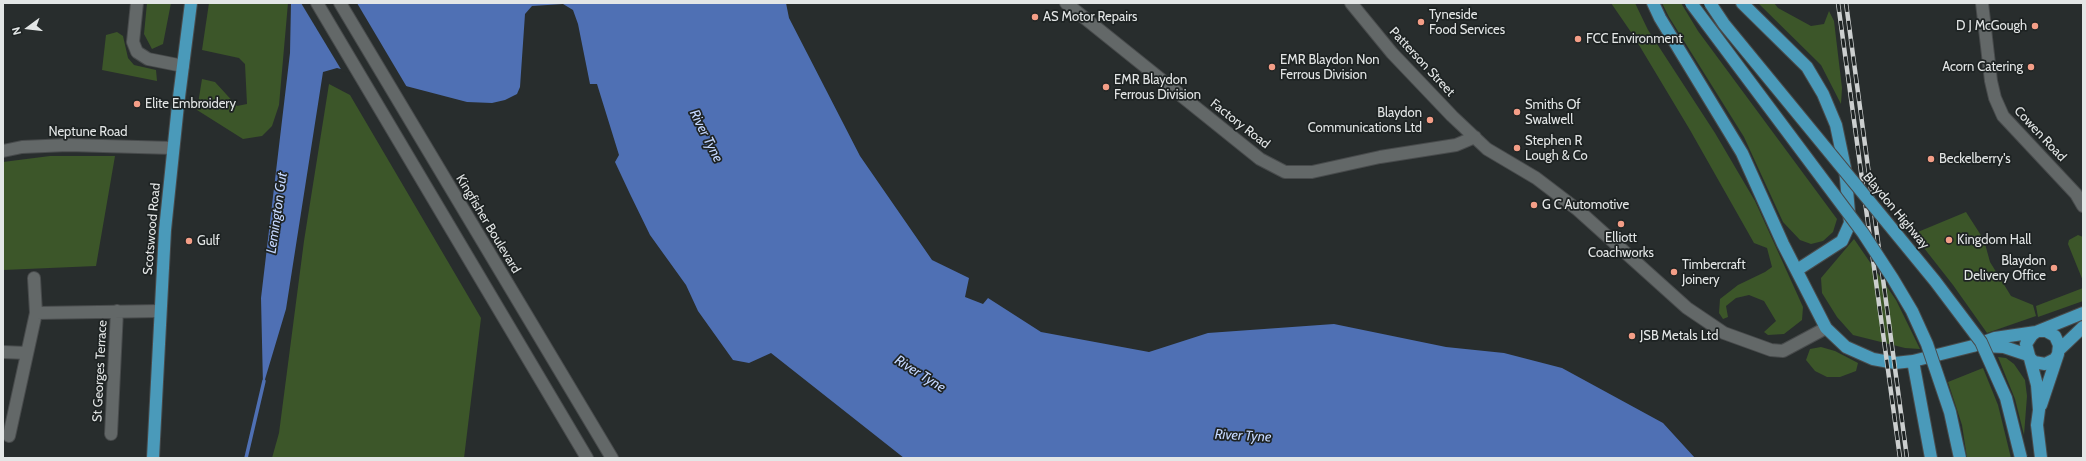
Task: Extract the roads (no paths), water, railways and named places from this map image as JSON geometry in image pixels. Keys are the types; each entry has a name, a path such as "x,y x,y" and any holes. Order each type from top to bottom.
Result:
{"main road":[{"name":"Scotswood Road","path":"153,458 165,230 173,148 191,3"},
{"path":"1653,3 1660,18 1742,153 1826,328 1846,347 1873,359 1888,363 1913,361 1973,346 1995,338 2046,331 2055,336 2059,345 2058,352 2039,410 2037,425 2041,458"},
{"path":"1691,3 1862,233 1893,278 1912,311 1927,344 1950,412 1960,458"},
{"name":"Blaydon Highway","path":"1710,3 1724,24 1935,280 1981,342 2006,398 2020,458"},
{"path":"1742,3 1807,67 1825,100 1836,125 1845,168 1850,223 1842,241 1797,270"},
{"path":"2039,410 2037,385 2026,344 2032,335 2065,318 2083,312"},
{"path":"1973,346 2004,346 2029,356 2034,362 2044,364 2055,359 2058,352 2083,327"},
{"path":"1913,361 1931,458"}],"street":[{"path":"137,3 133,42 137,52 148,59 183,66"},
{"path":"317,3 587,458"},
{"name":"Kingfisher Boulevard","path":"340,3 612,458"},
{"name":"Factory Road","path":"1066,3 1260,159 1285,172 1312,172 1380,157 1456,145 1475,138"},
{"name":"Patterson Street","path":"1351,3 1392,53 1475,138 1488,149 1536,178 1578,210 1687,308 1724,333 1771,350 1783,351 1826,328"},
{"name":"Cowen Road","path":"1982,3 1991,81 1995,98 2003,116 2076,194 2083,206"},
{"name":"Neptune Road","path":"3,151 22,147 68,145 173,148"},
{"path":"9,436 36,313 34,278"},
{"name":"St Georges Terrace","path":"111,434 117,311"},
{"name":"St Georges Terrace","path":"36,313 160,311"},
{"path":"3,352 26,353"}],"water":[{"name":"River Tyne","path":"291,3 786,3 789,18 860,156 932,260 969,278 965,297 983,304 988,298 1041,332 1149,352 1208,333 1334,324 1446,347 1504,353 1562,368 1663,423 1695,458 904,458 771,353 749,363 733,360 698,311 686,285 650,235 630,194 615,162 619,155 597,84 590,84 578,24 573,10 563,4 532,6 525,14 520,87 517,94 505,100 492,103 467,102 337,68 323,72 286,309 263,386 261,298 290,53"}],"waterway":[{"name":"Lemington Gut","path":"246,458 264,381"}],"railway":[{"path":"1838,3 1900,458"},
{"path":"1846,3 1907,458"}],"place":[{"name":"AS Motor Repairs","path":"1035,17"},
{"name":"Tyneside Food Services","path":"1421,22"},
{"name":"D J McGough","path":"2035,26"},
{"name":"FCC Environment","path":"1578,39"},
{"name":"EMR Blaydon Non Ferrous Division","path":"1272,67"},
{"name":"Acorn Catering","path":"2031,67"},
{"name":"EMR Blaydon Ferrous Division","path":"1106,87"},
{"name":"Elite Embroidery","path":"137,104"},
{"name":"Smiths Of Swalwell","path":"1517,112"},
{"name":"Blaydon Communications Ltd","path":"1430,120"},
{"name":"Stephen R Lough & Co","path":"1517,148"},
{"name":"Beckelberry's","path":"1931,159"},
{"name":"G C Automotive","path":"1534,205"},
{"name":"Elliott Coachworks","path":"1621,224"},
{"name":"Kingdom Hall","path":"1949,240"},
{"name":"Gulf","path":"189,241"},
{"name":"Blaydon Delivery Office","path":"2054,268"},
{"name":"Timbercraft Joinery","path":"1674,272"},
{"name":"JSB Metals Ltd","path":"1632,336"}]}
